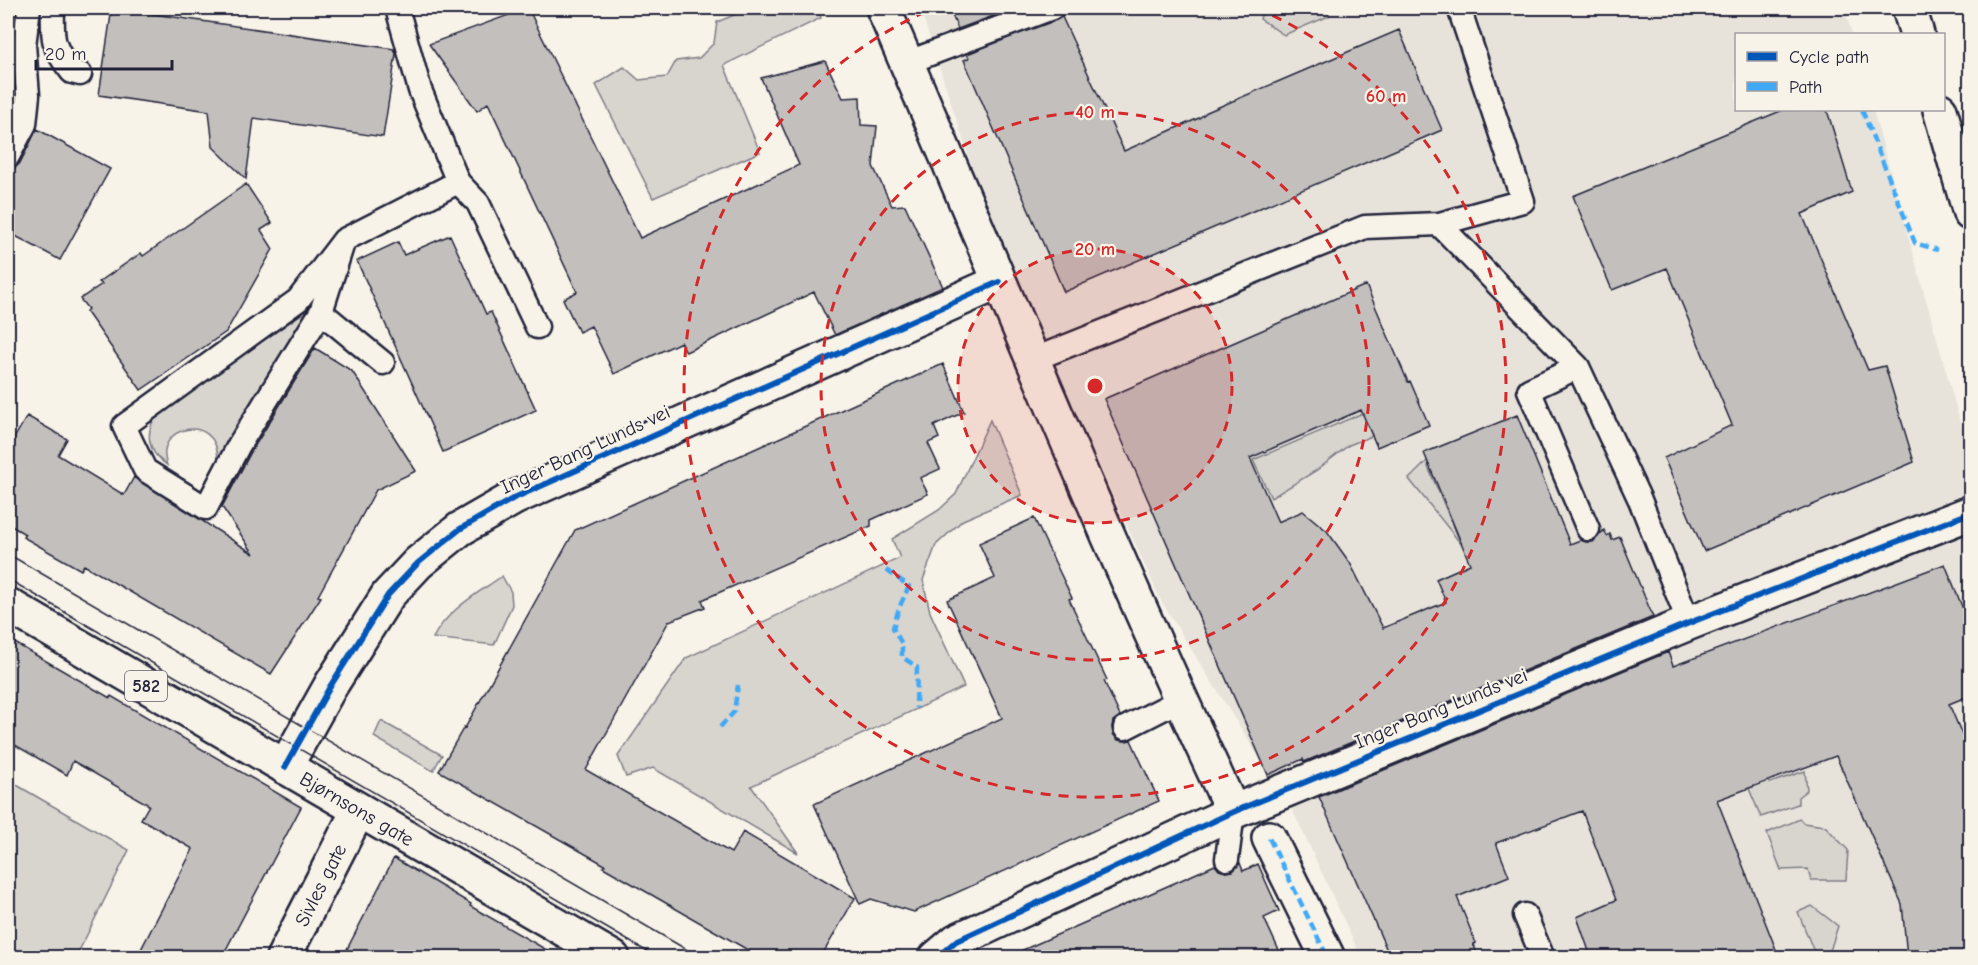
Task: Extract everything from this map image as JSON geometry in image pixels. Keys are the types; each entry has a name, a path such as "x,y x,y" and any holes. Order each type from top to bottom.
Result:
{"main road":[{"path":"883,8 1032,360 1180,700 1233,812"},
{"path":"1910,8 1917,33"},
{"path":"1940,111 1971,213"},
{"name":"Inger Bang Lunds vei","path":"285,767 331,685 388,595 418,563 460,529 514,498 999,282"},
{"name":"Inger Bang Lunds vei","path":"936,957 956,941 1233,812 1689,623 1971,513"},
{"name":"Bjørnsons gate","path":"8,605 358,811 613,957"},
{"name":"Sivles gate","path":"284,957 358,811"},
{"path":"1269,838 1328,957"}],"lane":[{"path":"8,156 25,124 28,94 24,45 29,8"},
{"path":"53,8 52,30 57,54 72,72 80,74"},
{"path":"397,8 420,90 458,182 478,203 537,327"},
{"path":"906,63 1052,8"},
{"path":"1032,360 1365,227 1439,224 1523,201 1459,8"},
{"path":"344,240 321,312 238,445 206,508 145,470 124,426 298,300 344,240 458,182"},
{"path":"1439,224 1578,367 1640,500 1689,623"},
{"path":"321,312 383,363"},
{"path":"1578,367 1528,390 1588,529"},
{"path":"1125,728 1180,700"},
{"path":"1227,859 1233,812"},
{"path":"1526,915 1543,957"}],"shaded area":[{"path":"751,8 817,8 821,18 724,65 760,152 653,198 596,85 624,67 639,80 667,77 676,61 699,58 714,43 717,22"},
{"path":"920,8 1844,8 1852,33 1735,33 1735,111 1873,111 1970,457 1970,957 1361,957 1295,815 1161,601 992,228"},
{"path":"1263,8 1330,8 1329,16 1284,35 1260,19"},
{"path":"303,313 306,315 218,460 215,445 208,435 198,430 187,430 177,433 169,441 165,452 167,465 160,460 152,447 149,433 160,412"},
{"path":"1363,413 1372,436 1349,445 1317,470 1271,498 1253,460"},
{"path":"990,420 1022,495 963,520 936,545 923,580 930,612 964,687 751,786 798,853 653,768 626,777 618,756 686,658 900,558 892,539 939,510 956,494"},
{"path":"1430,458 1428,467 1461,544 1409,479"},
{"path":"502,576 511,592 512,605 494,645 433,638 454,611"},
{"path":"1705,685 1770,783 1805,771 1807,790 1798,797 1798,804 1761,817"},
{"path":"381,721 442,755 433,771 374,737"},
{"path":"8,780 129,850 76,957 8,957"},
{"path":"1800,819 1803,823 1825,826 1848,850 1846,880 1811,880 1808,869 1781,870 1767,833"},
{"path":"1812,906 1838,926 1828,957 1816,957 1798,912"}],"building":[{"path":"112,8 394,49 396,54 383,137 254,118 246,179 213,147 209,111 99,95"},
{"path":"528,8 640,238 799,165 761,78 825,61 843,98 860,97 861,125 877,126 873,166 892,206 905,205 943,287 835,335 814,292 686,352 681,342 614,374 591,326 579,332 563,299 577,292 488,103 477,111 429,44"},
{"path":"949,8 1015,8 958,29"},
{"path":"1062,17 1124,151 1199,118 1207,112 1399,30 1442,130 1064,292 964,60 969,58 967,54"},
{"path":"1781,111 1827,111 1852,192 1802,214 1868,370 1885,366 1914,462 1704,551 1664,458 1732,425 1667,268 1612,290 1573,196"},
{"path":"37,129 110,169 60,260 8,232 8,169 15,168 20,163"},
{"path":"246,184 272,223 261,230 273,249 226,332 141,390 80,299 102,284 99,282 141,253 143,256"},
{"path":"450,235 486,314 491,312 536,410 443,452 357,261 398,242 404,255"},
{"path":"1366,285 1429,425 1377,447 1361,410 1250,458 1278,522 1303,511 1327,531 1350,563 1383,628 1446,602 1436,579 1470,564 1424,453 1517,415 1570,544 1580,540 1593,542 1604,530 1607,536 1610,534 1612,540 1620,537 1653,617 1268,775 1104,399"},
{"path":"315,348 352,371 416,471 376,490 318,596 321,597 271,674 84,565 81,570 23,537 25,534 8,524 8,449 27,416 67,439 58,455 124,495 134,477 254,554 222,507 251,452"},
{"path":"943,364 964,412 934,426 939,438 928,443 940,469 920,478 928,494 871,520 871,526 702,600 705,607 669,621 586,770 731,853 743,832 855,898 821,957 760,957 603,867 605,865 439,771 575,530"},
{"path":"1034,518 1107,680 1104,681 1120,716 1113,721 1113,734 1118,740 1131,740 1159,801 914,912 871,899 860,904 814,804 1002,718 947,600 995,578 979,543"},
{"path":"1945,564 1971,629 1971,695 1949,704 1971,756 1971,957 1907,957 1902,904 1836,756 1717,800 1779,957 1591,957 1577,917 1616,900 1582,811 1496,843 1509,876 1457,897 1476,943 1473,944 1479,957 1390,957 1319,797 1668,652 1673,666"},
{"path":"8,639 301,807 222,957 137,957 193,849 141,819 149,805 73,761 67,775 8,741"},
{"path":"394,858 471,904 470,906 559,957 343,957"},
{"path":"1240,863 1243,871 1258,864 1279,911 1264,918 1282,957 1007,957 1215,865 1219,870 1226,872 1233,871"}],"tram line":[{"path":"8,554 701,958"},
{"path":"8,579 658,958"}],"marked path":[{"path":"1862,111 1915,243 1938,250"},
{"path":"886,570 909,586 893,628 902,644 902,657 917,667 916,708"},
{"path":"720,727 734,712 738,685"},
{"path":"1269,838 1328,958"}],"cycle path":[{"path":"285,767 331,685 388,595 418,563 460,529 514,498 999,282"},
{"path":"936,958 956,941 1233,812 1689,623 1970,513"}]}
